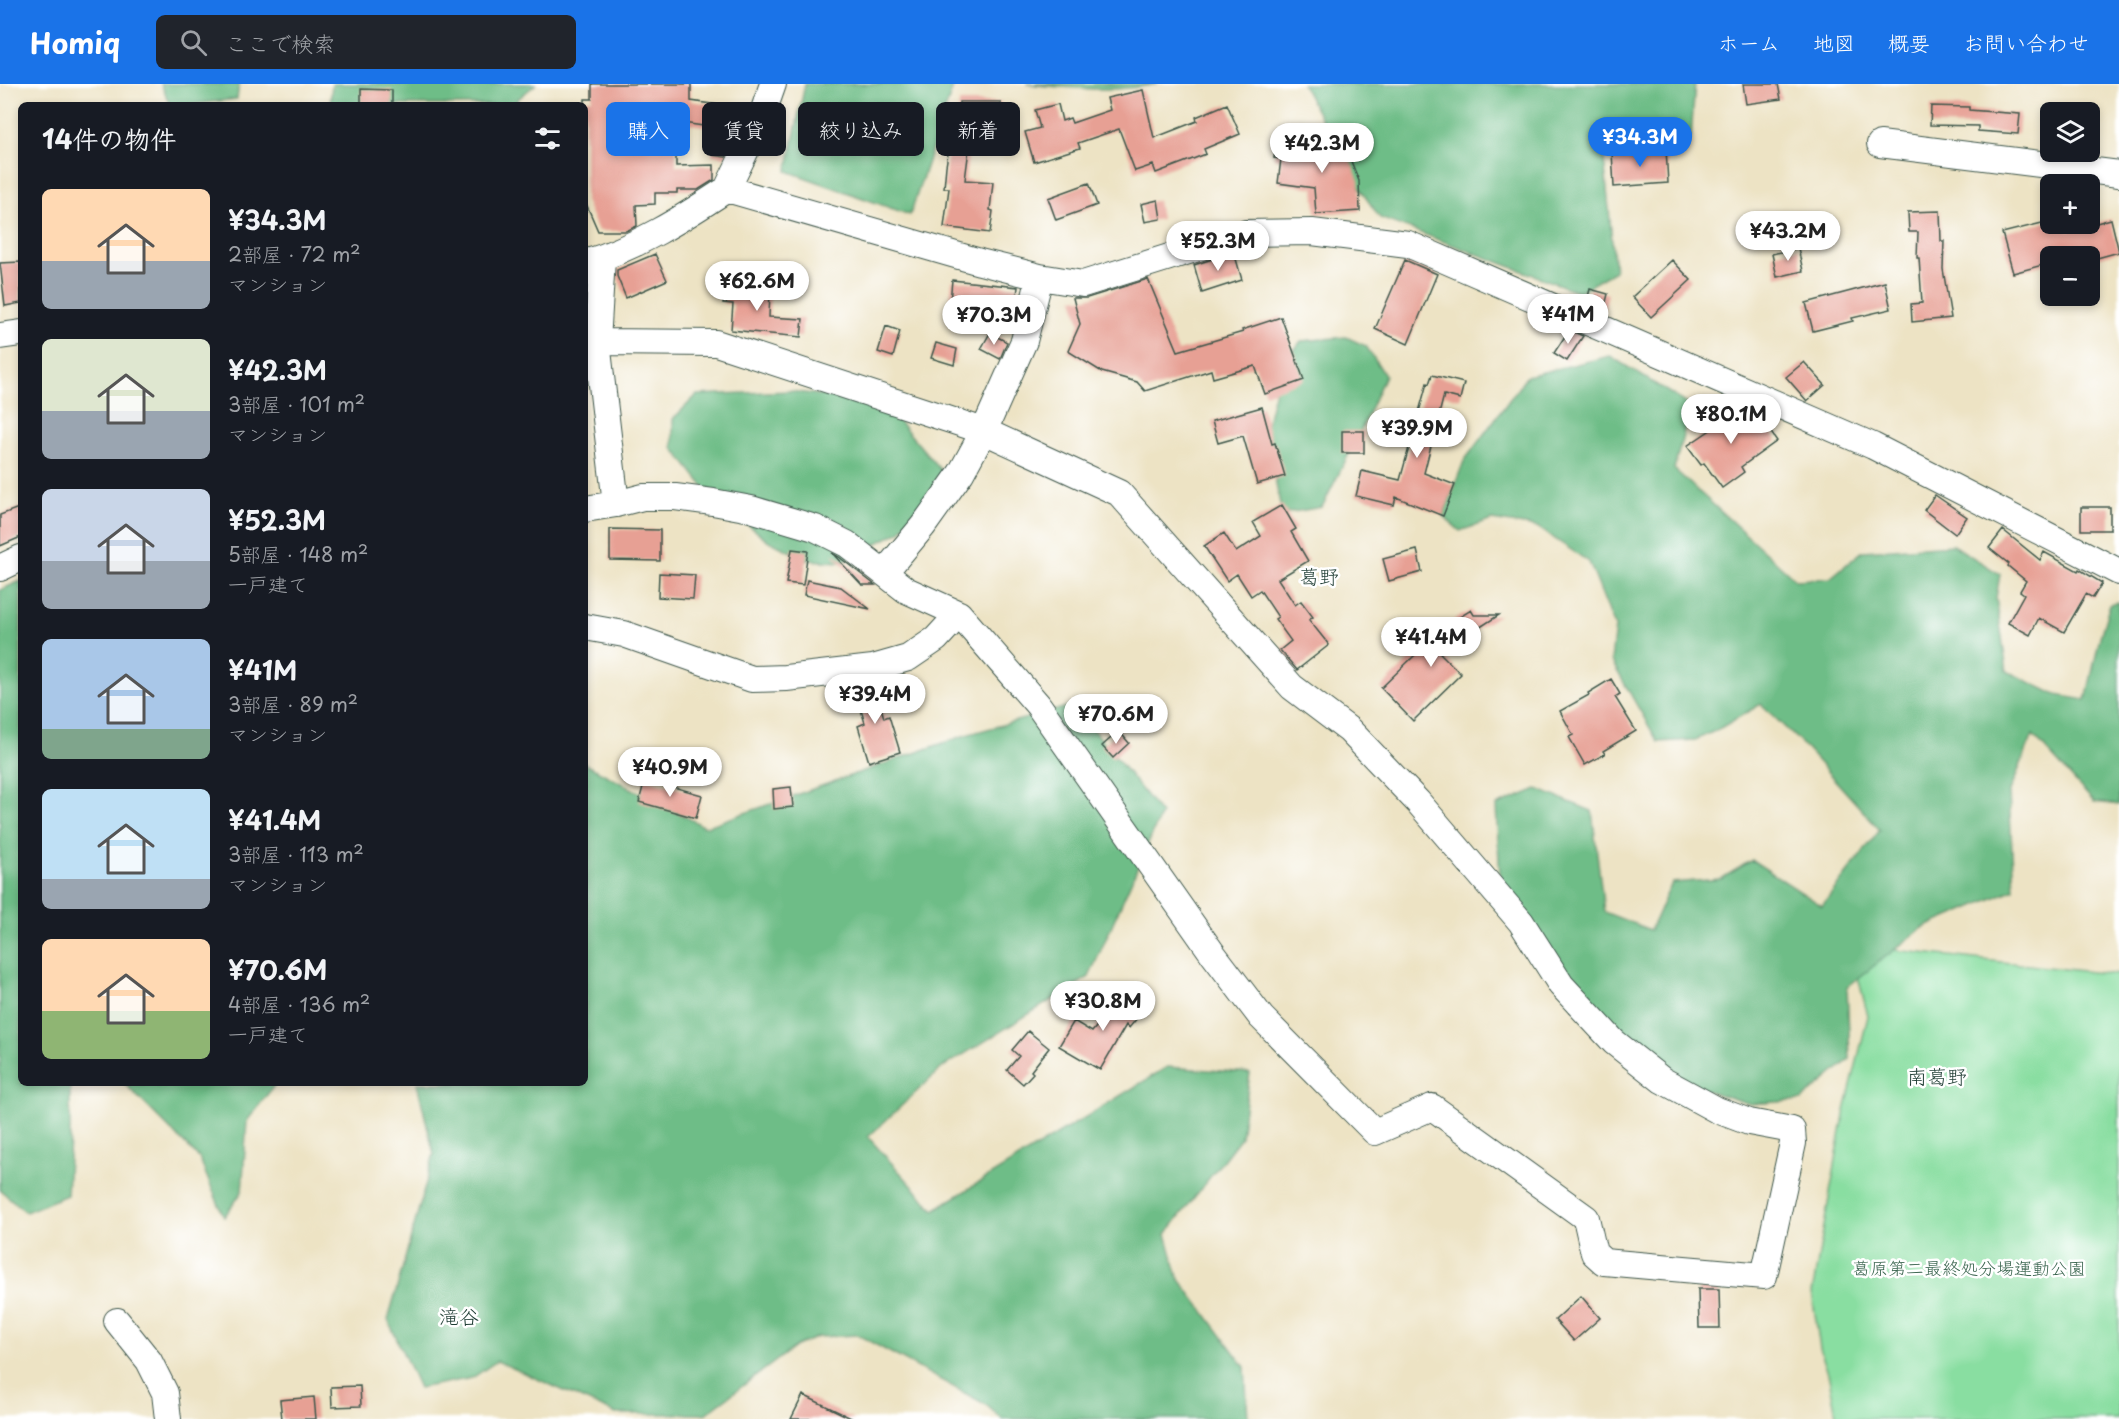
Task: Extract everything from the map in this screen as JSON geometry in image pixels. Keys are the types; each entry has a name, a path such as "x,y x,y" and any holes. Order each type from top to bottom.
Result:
{"street":[{"path":"616,504 591,343 594,260 680,220 727,189 760,121 773,84"},
{"path":"1881,144 2119,174"},
{"path":"727,189 1040,277 1083,284 1246,233 1312,232 1408,244 1873,446 2119,572"},
{"path":"884,573 923,526 961,473 984,431 1024,341 1040,277"},
{"path":"0,336 18,333"},
{"path":"588,508 643,497 675,497 751,509 815,528 847,544 906,590 959,614 1038,705 1213,954 1261,1017 1375,1132 1432,1107 1586,1218 1594,1253 1604,1263 1764,1276 1793,1143 1792,1130 1749,1122 1717,1110 1662,1080 1614,1042 1561,985 1521,922 1418,802 1349,730 1292,687 1119,493 984,431 716,343 591,343"},
{"path":"0,568 18,559"},
{"path":"588,628 624,634 752,679 786,678 873,668 909,658 936,639 959,614"},
{"path":"117,1321 138,1346 165,1393 168,1419"}],"green space":[{"path":"161,84 239,84 237,99 212,102 169,102"},
{"path":"332,84 536,84 517,102 330,102"},
{"path":"805,84 954,84 948,102 936,102 936,138 910,215 787,171 798,118 798,156 924,156 924,102 801,102"},
{"path":"1026,84 1157,84 1108,89"},
{"path":"1302,84 1695,84 1691,138 1603,148 1615,271 1579,292 1380,218 1355,182"},
{"path":"1346,337 1366,346 1385,375 1361,430 1322,507 1282,514 1265,430 1280,369 1301,341"},
{"path":"1610,356 1691,406 1674,469 1796,580 1830,578 1863,551 1953,545 2000,574 1996,598 2007,671 2056,695 2086,700 2110,604 2119,602 2119,805 2094,802 2033,735 2009,793 2014,889 1921,929 1847,987 1850,1059 1802,1100 1750,1104 1654,1074 1593,1014 1500,879 1496,806 1537,789 1592,811 1604,912 1650,930 1672,883 1721,879 1752,860 1822,906 1880,830 1805,747 1761,704 1695,740 1658,742 1611,660 1615,627 1589,562 1537,527 1492,520 1460,531 1443,516 1464,461 1527,376"},
{"path":"790,391 858,400 891,412 944,474 901,531 841,562 807,560 769,541 711,496 673,448 673,419 697,395"},
{"path":"18,582 18,1086 70,1086 67,1195 26,1212 0,1190 0,590"},
{"path":"1074,705 1161,814 1089,977 943,1067 868,1137 934,1210 1167,1067 1250,1073 1241,1137 1166,1234 1178,1277 1245,1367 1248,1419 1002,1419 985,1404 858,1335 818,1337 796,1346 705,1414 616,1414 497,1361 472,1378 419,1388 388,1320 434,1154 418,1086 588,1086 588,766 705,827 966,735"},
{"name":"葛原第二最終処分場運動公園","path":"1850,945 2119,975 2119,1419 1837,1419 1828,1373 1820,1349 1812,1293 1844,1115 1868,1016"},
{"path":"127,1086 274,1086 247,1121 242,1192 224,1217 199,1158"}],"building":[{"path":"592,84 691,84 691,101 702,103 702,126 690,124 690,102 606,102 606,156 676,156 676,166 714,165 714,180 698,190 655,193 655,204 636,205 637,226 626,231 598,231 588,208 588,102 585,102 585,99 592,99"},
{"path":"1743,84 1778,84 1781,99 1746,104"},
{"path":"361,89 392,90 392,102 361,102"},
{"path":"1143,90 1154,138 1197,121 1196,117 1227,104 1240,134 1204,149 1206,154 1156,173 1153,165 1135,171 1119,129 1078,143 1080,148 1034,162 1025,132 1040,128 1035,110 1058,104 1062,121 1070,118 1072,123 1110,110 1107,98"},
{"path":"1931,106 1969,107 1969,110 2020,114 2018,134 1978,131 1978,126 1930,125"},
{"path":"1340,134 1359,181 1360,211 1316,214 1314,188 1278,183 1281,159 1274,158 1276,144 1308,148"},
{"path":"1666,149 1668,183 1614,187 1612,152"},
{"path":"948,156 968,156 965,180 993,182 990,233 944,227 949,188 944,188"},
{"path":"1089,183 1097,205 1056,220 1048,198"},
{"path":"1158,200 1161,219 1145,222 1141,204"},
{"path":"1940,211 1941,241 1944,241 1943,269 1951,318 1912,322 1911,304 1922,303 1919,258 1917,258 1918,232 1909,232 1908,212"},
{"path":"2111,219 2119,252 2100,257 2100,246 2040,246 2040,266 2013,273 2002,233 2040,224 2040,234 2100,234 2100,222"},
{"path":"1798,248 1803,271 1777,277 1772,254"},
{"path":"1234,252 1242,280 1202,293 1194,265"},
{"path":"655,254 667,280 626,298 617,276 617,270"},
{"path":"1405,260 1437,274 1408,344 1375,329"},
{"path":"1672,260 1691,280 1651,317 1632,297"},
{"path":"18,262 18,304 5,306 0,263"},
{"path":"1148,279 1178,351 1243,332 1242,330 1281,317 1304,380 1265,394 1255,366 1213,378 1211,370 1145,391 1137,382 1102,372 1068,351 1080,324 1073,298 1087,298"},
{"path":"952,280 1018,287 1014,319 949,313"},
{"path":"726,281 757,286 756,290 770,290 769,317 803,319 801,337 731,330 733,304 723,303"},
{"path":"1885,282 1891,309 1852,318 1853,321 1813,331 1806,303"},
{"path":"1590,289 1608,294 1604,310 1586,305"},
{"path":"886,326 900,331 893,357 878,352"},
{"path":"1569,330 1583,336 1567,361 1554,353"},
{"path":"990,333 1007,342 1000,359 981,349"},
{"path":"936,343 957,349 954,365 931,358"},
{"path":"1804,362 1825,385 1807,401 1786,377"},
{"path":"1432,375 1464,383 1460,399 1444,395 1424,473 1455,485 1443,516 1396,497 1394,505 1356,496 1362,471 1400,480 1427,383 1429,384"},
{"path":"1737,404 1758,429 1765,424 1777,441 1741,467 1744,472 1722,488 1704,463 1701,465 1687,446 1712,429 1710,427"},
{"path":"1262,407 1272,444 1275,443 1285,476 1257,484 1243,436 1218,443 1212,421"},
{"path":"1342,431 1364,431 1364,453 1342,453"},
{"path":"1935,495 1967,517 1955,534 1924,510"},
{"path":"1282,505 1296,529 1291,532 1308,561 1278,579 1295,605 1301,601 1313,617 1309,620 1329,645 1297,670 1280,650 1291,641 1275,619 1278,617 1260,590 1251,596 1237,574 1227,581 1204,546 1224,533 1236,552 1261,536 1253,522"},
{"path":"2081,507 2110,507 2110,530 2081,530"},
{"path":"18,508 18,538 0,546 0,515"},
{"path":"610,529 660,530 660,561 610,560"},
{"path":"2003,530 2040,560 2044,552 2102,583 2093,598 2086,594 2064,632 2039,618 2030,635 2008,623 2024,594 2020,591 2026,581 1989,548"},
{"path":"792,549 808,551 803,585 786,583"},
{"path":"1417,550 1422,572 1389,581 1383,559"},
{"path":"832,553 839,557 875,585 862,585"},
{"path":"659,573 695,575 693,599 658,597"},
{"path":"807,580 841,587 870,609 804,595"},
{"path":"1471,610 1474,615 1499,615 1440,653 1461,674 1413,721 1381,688 1445,626"},
{"path":"1611,679 1620,694 1615,697 1636,731 1603,751 1605,754 1585,765 1569,737 1573,735 1560,711 1589,695 1588,693"},
{"path":"874,683 884,718 889,716 900,752 869,762 858,726 865,723 854,687"},
{"path":"1119,731 1129,743 1113,758 1102,746"},
{"path":"645,779 702,795 696,818 639,802"},
{"path":"791,787 793,807 774,809 773,789"},
{"path":"1126,990 1147,1006 1129,1028 1126,1025 1100,1070 1059,1046 1074,1021 1092,1032"},
{"path":"1028,1031 1049,1048 1023,1084 1007,1070 1019,1056 1012,1050"},
{"path":"1698,1289 1719,1289 1720,1328 1699,1328"},
{"path":"1581,1296 1600,1318 1574,1341 1555,1320"},
{"path":"360,1386 361,1406 332,1407 331,1387"},
{"path":"803,1395 853,1419 791,1419"},
{"path":"314,1397 316,1419 282,1419 280,1400"}],"district":[{"name":"葛野","path":"1319,576"},
{"name":"南葛野","path":"1937,1076"},
{"name":"滝谷","path":"459,1316"}]}
